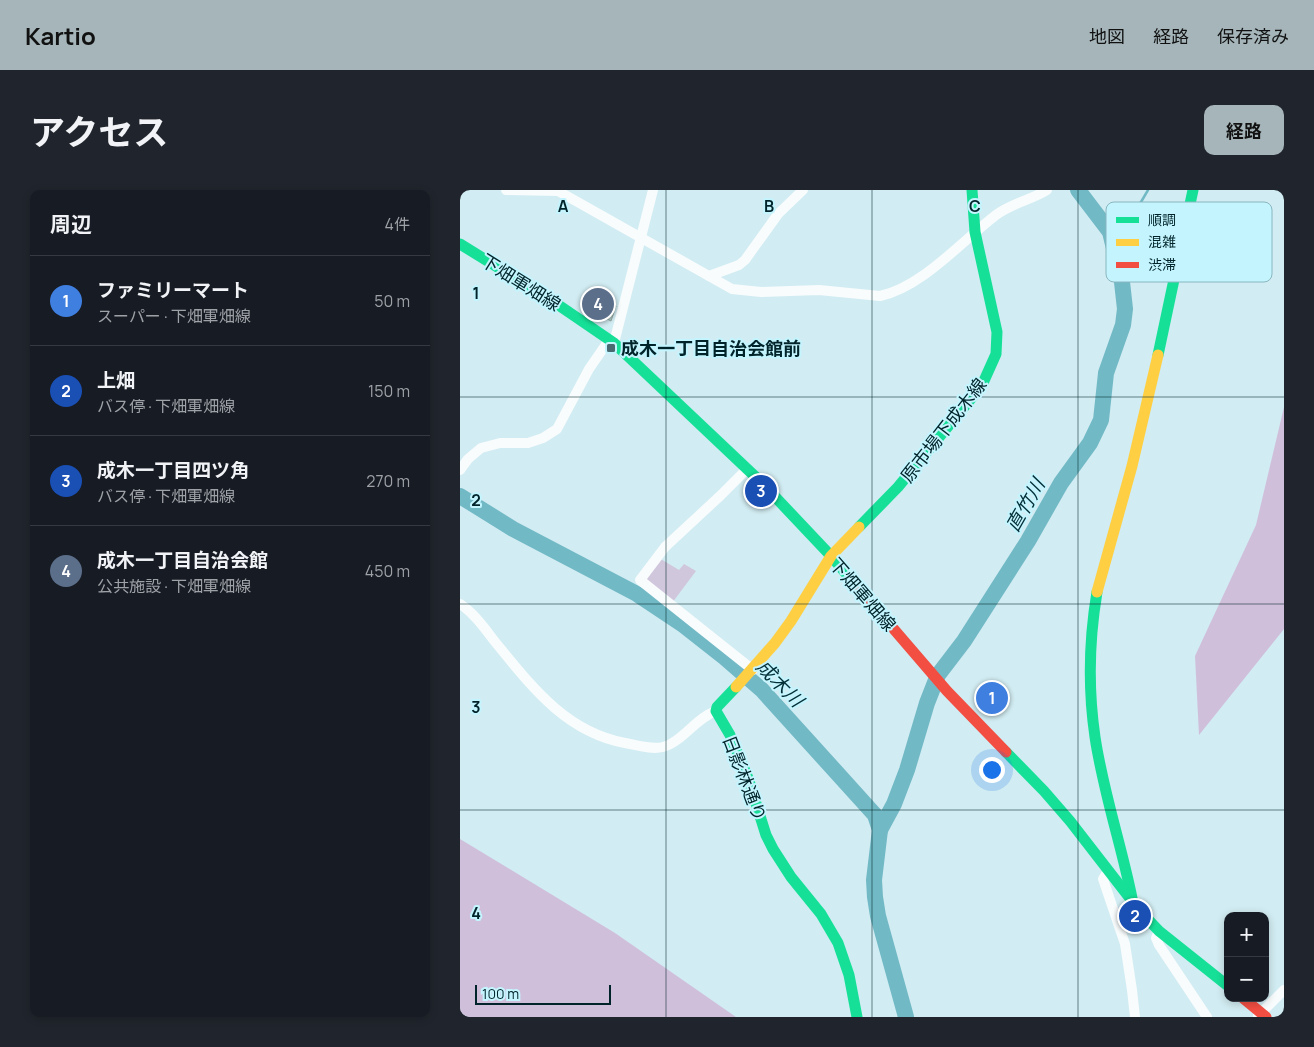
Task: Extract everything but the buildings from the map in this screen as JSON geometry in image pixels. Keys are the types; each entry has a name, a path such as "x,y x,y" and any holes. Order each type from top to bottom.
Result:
{"main road":[{"name":"原市場下成木線","path":"831,556 898,487 970,401 983,383 991,367 996,354 997,332 975,232 972,190"},
{"name":"下畑軍畑線","path":"460,244 554,302 612,341 747,469 831,556 947,691 1044,791 1070,821 1132,902 1159,931 1224,983"},
{"path":"1132,902 1095,738 1090,694 1090,644 1098,587 1160,353 1174,282"},
{"path":"716,712 717,707 752,671 792,621 831,556"},
{"name":"日影林通り","path":"716,712 730,735 744,769 772,849 820,914 838,942 849,975 857,1017"},
{"path":"1247,1002 1261,1016"}],"street":[{"path":"506,190 558,191 732,289 762,292 819,290 880,296 902,288 925,273 1011,205 1048,190"},
{"path":"460,470 468,459 481,448 500,443 528,443 543,438 557,428 589,369 612,341 653,190"},
{"path":"709,276 739,265 745,260 778,214 803,190"},
{"path":"747,469 665,547 640,580 752,671"},
{"path":"460,604 475,618 530,684 562,715 607,740 648,747 662,747 710,713 716,712"},
{"path":"1108,871 1103,879 1125,944 1134,1017"},
{"path":"1159,931 1156,938 1158,945 1206,1017"},
{"path":"1261,1016 1284,990"}],"shaded area":[{"path":"1284,407 1284,629 1199,735 1195,656 1256,525"},
{"path":"659,558 679,570 684,564 696,571 672,603 644,581"},
{"path":"460,839 615,933 736,1017 460,1017"}],"waterway":[{"name":"直竹川","path":"1078,190 1106,227"},
{"path":"1141,202 1148,190"},
{"name":"直竹川","path":"880,830 894,804 907,770 927,703 938,675 964,641 1028,541 1061,483 1090,443 1101,420 1106,373 1123,325 1125,309 1122,282"},
{"name":"成木川","path":"460,496 513,529 637,594 682,624 762,690 875,815 880,830 874,880 875,897 878,916 906,1017"}],"traffic: fast":[{"path":"859,527 898,487 969,401 983,383 996,354 997,332 975,232 972,190"},
{"path":"1190,202 1193,190"},
{"path":"460,244 554,302 614,343 763,484 855,584"},
{"path":"1158,355 1173,282"},
{"path":"1097,592 1090,664 1091,701 1095,737 1132,898"},
{"path":"736,687 717,707 716,711 730,735 748,778 766,835 773,849 791,877 821,914 838,943 849,975 857,1017"},
{"path":"1006,752 1070,821 1139,910 1159,931 1224,983"}],"traffic: slow":[{"path":"1097,592 1132,466 1158,355"},
{"path":"736,687 775,643 791,621 831,556 859,527"}],"traffic: jam":[{"path":"855,584 947,691 1006,752"},
{"path":"1248,1002 1266,1017"}],"place":[{"name":"成木一丁目自治会館","path":"598,304"},
{"name":"成木一丁目自治会館前","path":"611,348"},
{"name":"成木一丁目四ツ角","path":"761,491"},
{"name":"ファミリーマート","path":"992,698"},
{"name":"上畑","path":"1135,916"}]}
